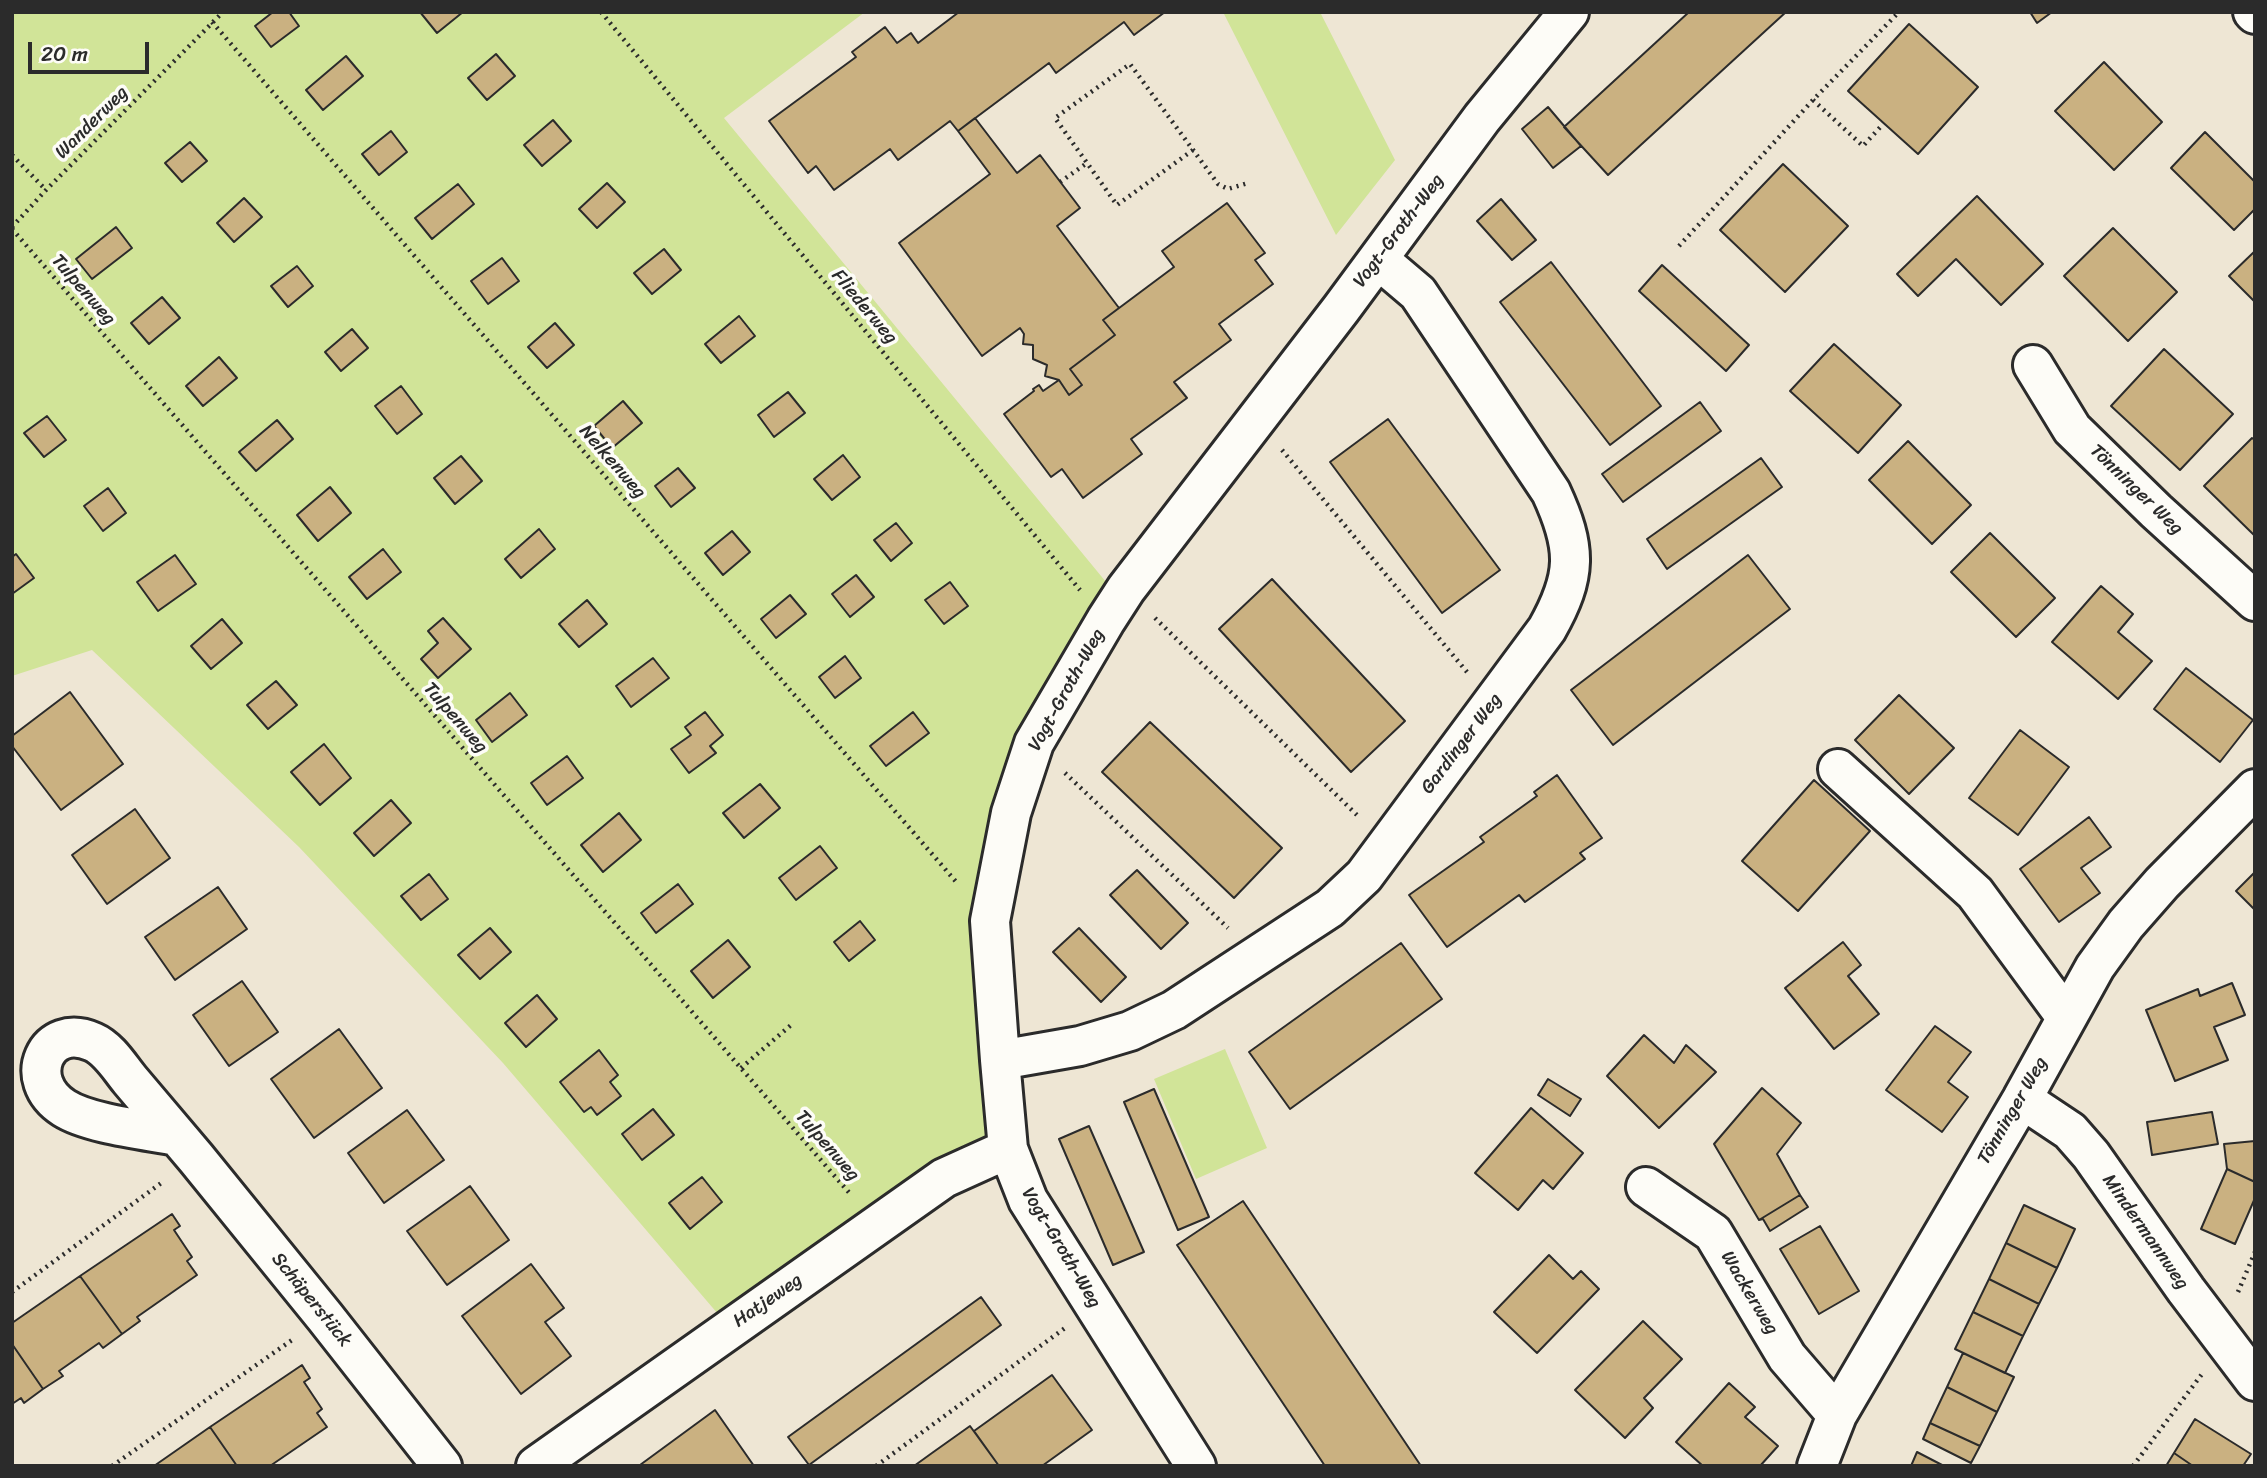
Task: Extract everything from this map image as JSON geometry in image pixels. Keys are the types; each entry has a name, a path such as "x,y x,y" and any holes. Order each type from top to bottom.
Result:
{"street":[{"name":"Vogt-Groth-Weg","path":"1196,1466 1027,1200 1008,1149 990,920 1011,814 1034,743 1116,605 1482,118 1569,12"},
{"name":"Gardinger Weg","path":"1000,1059 1080,1046 1130,1031 1174,1010 1330,908 1364,876 1547,629 1562,602 1571,573 1570,545 1563,517 1551,492 1418,293 1378,259"},
{"name":"Tönninger Weg","path":"2034,365 2072,429 2156,511 2255,601"},
{"path":"1838,769 1975,893 2066,1017"},
{"name":"Tönninger Weg","path":"1817,1466 1837,1415 2022,1098 2095,967 2126,924 2162,883 2255,789"},
{"name":"Mindermannweg","path":"2022,1098 2070,1130 2091,1155 2186,1290 2255,1381"},
{"name":"Schäperstück","path":"186,1147 442,1466"},
{"name":"Hatjeweg","path":"536,1466 944,1178 1008,1149"},
{"name":"Wackerweg","path":"1646,1186 1713,1233 1787,1357 1837,1415"}],"path":[{"name":"Wanderweg","path":"12,228 46,190 223,12"},
{"name":"Fliederweg","path":"601,12 1116,605 1387,845"},
{"path":"1679,246 1813,100 1899,12"},
{"name":"Nelkenweg","path":"212,22 990,920"},
{"path":"1193,150 1117,205 1055,118 1130,64 1222,187 1228,189 1248,183"},
{"path":"1813,100 1863,146 1884,123"},
{"path":"12,155 46,190"},
{"path":"1060,182 1087,163"},
{"name":"Tulpenweg","path":"12,228 877,1225"},
{"path":"1257,419 1493,703"},
{"path":"1034,743 1257,956"},
{"path":"741,1069 792,1025"},
{"path":"12,1292 186,1147"},
{"path":"2233,1303 2255,1252"},
{"path":"876,1466 1094,1306"},
{"path":"112,1466 325,1317"},
{"path":"2133,1466 2203,1372"}],"green space":[{"path":"12,12 865,12 724,118 1120,599 1106,620 997,877 1008,1149 730,1328 503,1063 299,847 92,650 12,676"},
{"path":"1223,12 1320,12 1395,160 1336,235"},
{"path":"1225,1049 1267,1148 1196,1179 1154,1079"}],"building":[{"path":"273,12 289,12 299,26 271,47 255,26"},
{"path":"420,12 463,12 437,33"},
{"path":"959,12 1165,12 1134,35 1124,22 1056,73 1049,63 958,131 950,121 898,160 890,149 834,190 816,166 808,173 769,121 856,57 852,52 885,27 897,43 911,33 918,43"},
{"path":"1689,12 1786,12 1608,175 1564,127"},
{"path":"2030,12 2052,12 2037,23"},
{"path":"1909,24 1978,87 1918,154 1848,91"},
{"path":"496,54 515,76 487,100 468,78"},
{"path":"346,56 363,76 323,110 306,90"},
{"path":"2104,62 2162,122 2114,170 2055,111"},
{"path":"1548,107 1581,146 1553,168 1522,129"},
{"path":"975,118 1017,173 1040,155 1080,208 1057,226 1119,308 1103,320 1115,335 1070,369 1082,385 1069,395 1059,380 1045,376 1047,365 1033,359 1033,345 1023,344 1024,334 1020,328 982,356 899,243 990,174 958,131"},
{"path":"553,120 571,141 542,166 524,145"},
{"path":"391,131 407,152 379,175 362,154"},
{"path":"2205,132 2255,182 2255,209 2234,230 2171,168"},
{"path":"190,142 207,161 182,182 165,163"},
{"path":"1783,164 1848,226 1785,292 1720,230"},
{"path":"607,183 625,202 597,228 579,209"},
{"path":"458,184 474,204 432,239 415,218"},
{"path":"1977,196 2043,264 2001,305 1956,259 1918,296 1897,274"},
{"path":"244,198 262,217 234,242 217,223"},
{"path":"1501,199 1536,240 1512,260 1477,221"},
{"path":"1227,203 1265,253 1255,260 1273,284 1219,324 1231,340 1174,382 1187,398 1131,439 1142,454 1083,498 1062,469 1051,477 1004,414 1039,385 1043,391 1059,380 1069,395 1082,385 1070,369 1115,335 1103,320 1174,267 1162,251"},
{"path":"116,227 132,248 92,279 76,259"},
{"path":"2113,228 2177,292 2128,341 2064,276"},
{"path":"664,249 681,270 652,294 634,273"},
{"path":"2255,251 2255,302 2229,276"},
{"path":"502,258 519,281 488,304 471,281"},
{"path":"1551,262 1661,406 1610,445 1500,302"},
{"path":"1662,265 1749,345 1726,371 1639,291"},
{"path":"297,266 313,286 288,307 271,286"},
{"path":"162,297 180,318 149,344 131,323"},
{"path":"739,316 755,336 721,363 705,344"},
{"path":"555,323 574,345 547,368 528,347"},
{"path":"352,329 368,348 341,371 325,352"},
{"path":"1834,344 1901,405 1858,453 1790,391"},
{"path":"2164,349 2233,414 2180,470 2111,406"},
{"path":"219,357 237,378 203,406 186,386"},
{"path":"401,386 422,414 397,434 375,406"},
{"path":"788,392 805,413 774,437 758,415"},
{"path":"623,401 642,423 612,448 594,426"},
{"path":"1700,402 1721,431 1623,502 1602,474"},
{"path":"47,416 66,440 44,457 24,433"},
{"path":"1388,419 1500,570 1442,613 1330,462"},
{"path":"277,420 293,439 256,471 239,452"},
{"path":"2252,438 2255,440 2255,536 2204,486"},
{"path":"1908,441 1971,505 1932,544 1869,480"},
{"path":"843,455 860,477 832,500 814,479"},
{"path":"461,456 482,481 455,504 434,478"},
{"path":"1761,458 1782,487 1667,569 1647,539"},
{"path":"678,468 695,488 671,507 655,486"},
{"path":"330,487 351,513 318,541 297,515"},
{"path":"108,488 126,513 103,531 84,506"},
{"path":"896,523 912,543 891,561 874,540"},
{"path":"539,529 555,549 521,578 505,559"},
{"path":"732,531 750,552 723,575 705,553"},
{"path":"1990,533 2055,598 2016,637 1951,572"},
{"path":"383,549 401,572 367,599 349,577"},
{"path":"16,554 34,578 12,594 12,557"},
{"path":"175,555 196,584 158,611 137,582"},
{"path":"1748,555 1790,609 1613,745 1571,690"},
{"path":"856,575 874,597 850,617 832,594"},
{"path":"1272,579 1405,721 1351,772 1219,629"},
{"path":"950,582 968,606 944,624 925,600"},
{"path":"2101,586 2133,614 2118,632 2152,661 2118,699 2052,642"},
{"path":"790,595 806,614 776,638 761,619"},
{"path":"587,600 607,624 579,647 559,624"},
{"path":"443,618 471,649 438,678 421,659 438,643 428,631"},
{"path":"222,619 242,643 211,669 191,646"},
{"path":"845,656 861,678 835,698 819,677"},
{"path":"653,658 669,678 631,707 616,686"},
{"path":"2186,668 2253,720 2220,762 2154,709"},
{"path":"276,681 297,705 268,729 247,705"},
{"path":"70,692 123,764 61,810 12,746 12,736"},
{"path":"510,693 527,715 492,742 476,720"},
{"path":"1899,695 1954,748 1909,794 1855,740"},
{"path":"705,712 723,735 710,746 716,753 689,773 671,749 691,735 685,727"},
{"path":"913,712 929,733 886,766 870,746"},
{"path":"1150,722 1282,848 1234,898 1102,772"},
{"path":"2020,730 2069,767 2018,835 1969,798"},
{"path":"324,744 351,778 320,805 291,772"},
{"path":"567,756 583,778 547,805 531,783"},
{"path":"1557,775 1602,838 1580,853 1585,859 1525,902 1519,895 1447,947 1409,895 1484,842 1480,837 1537,796 1534,792"},
{"path":"1814,780 1870,831 1798,911 1742,861"},
{"path":"760,784 780,808 744,838 723,813"},
{"path":"391,800 411,823 374,856 354,833"},
{"path":"135,809 170,858 107,904 72,855"},
{"path":"619,813 641,840 603,872 581,845"},
{"path":"2089,817 2111,847 2081,868 2100,893 2059,922 2020,869"},
{"path":"820,846 837,868 796,900 779,878"},
{"path":"1137,870 1188,923 1161,949 1110,895"},
{"path":"2255,872 2255,910 2236,891"},
{"path":"429,874 448,899 421,920 401,896"},
{"path":"678,884 693,904 656,933 641,913"},
{"path":"218,887 247,929 175,980 145,937"},
{"path":"860,921 875,940 849,961 834,942"},
{"path":"490,928 511,952 480,979 458,955"},
{"path":"1079,928 1126,977 1101,1002 1053,952"},
{"path":"728,940 750,967 713,998 691,971"},
{"path":"1843,942 1861,965 1848,976 1879,1014 1834,1049 1785,988"},
{"path":"1401,943 1442,999 1290,1109 1249,1052"},
{"path":"242,981 278,1032 229,1066 193,1015"},
{"path":"2232,983 2245,1015 2214,1027 2228,1060 2175,1081 2146,1010 2198,989 2200,996"},
{"path":"537,995 557,1019 526,1047 505,1023"},
{"path":"1935,1026 1971,1052 1948,1082 1968,1097 1942,1132 1886,1090"},
{"path":"339,1029 382,1088 314,1138 271,1079"},
{"path":"1644,1035 1674,1063 1686,1045 1716,1072 1659,1128 1607,1076"},
{"path":"599,1050 618,1075 610,1082 621,1096 597,1115 591,1107 584,1112 560,1082"},
{"path":"1548,1079 1581,1099 1570,1116 1538,1095"},
{"path":"1762,1088 1801,1123 1777,1154 1800,1195 1759,1220 1714,1144"},
{"path":"1154,1089 1209,1217 1178,1230 1124,1102"},
{"path":"1531,1108 1583,1153 1553,1189 1543,1180 1518,1210 1475,1173"},
{"path":"653,1109 674,1135 642,1160 622,1134"},
{"path":"407,1110 444,1160 384,1203 348,1153"},
{"path":"2212,1112 2218,1144 2152,1155 2147,1122"},
{"path":"1089,1126 1144,1252 1113,1265 1059,1139"},
{"path":"2255,1141 2255,1182 2227,1169 2224,1144"},
{"path":"2227,1169 2255,1182 2255,1198 2235,1244 2201,1229"},
{"path":"702,1177 722,1202 690,1229 669,1203"},
{"path":"470,1186 509,1240 447,1285 407,1231"},
{"path":"1800,1195 1808,1207 1770,1231 1763,1219 1759,1220"},
{"path":"1243,1201 1421,1466 1325,1466 1177,1245"},
{"path":"2024,1205 2075,1229 2057,1268 2006,1243"},
{"path":"172,1214 180,1226 174,1230 192,1257 187,1261 197,1275 137,1317 140,1321 122,1334 80,1276"},
{"path":"1820,1226 1859,1291 1819,1314 1780,1249"},
{"path":"2006,1243 2057,1268 2039,1304 1989,1279"},
{"path":"1549,1255 1573,1279 1581,1271 1599,1289 1537,1353 1494,1312"},
{"path":"531,1264 564,1308 545,1322 571,1356 521,1394 462,1316"},
{"path":"80,1276 122,1334 103,1348 99,1343 59,1371 63,1376 43,1389 12,1344 12,1323"},
{"path":"1989,1279 2039,1304 2023,1336 1973,1312"},
{"path":"981,1297 1001,1325 809,1465 788,1437"},
{"path":"1973,1312 2023,1336 2005,1373 1955,1349"},
{"path":"1643,1321 1682,1359 1644,1398 1653,1408 1625,1438 1575,1390"},
{"path":"12,1344 43,1389 24,1403 21,1398 12,1404"},
{"path":"1963,1353 2014,1377 1997,1412 1947,1387"},
{"path":"302,1365 310,1378 304,1382 322,1409 317,1413 327,1427 270,1466 237,1466 210,1427"},
{"path":"1052,1375 1092,1430 1042,1466 999,1466 974,1431"},
{"path":"1729,1383 1755,1407 1745,1417 1778,1446 1760,1466 1703,1466 1676,1442"},
{"path":"1947,1387 1997,1412 1980,1446 1930,1423"},
{"path":"715,1410 754,1466 640,1465"},
{"path":"2195,1419 2251,1454 2243,1466 2193,1466 2174,1453"},
{"path":"1930,1423 1980,1446 1971,1463 1923,1439"},
{"path":"970,1426 999,1466 914,1466 932,1453"},
{"path":"210,1427 237,1466 154,1466"},
{"path":"1917,1452 1944,1466 1911,1466"},
{"path":"2174,1453 2193,1466 2166,1466"}]}
